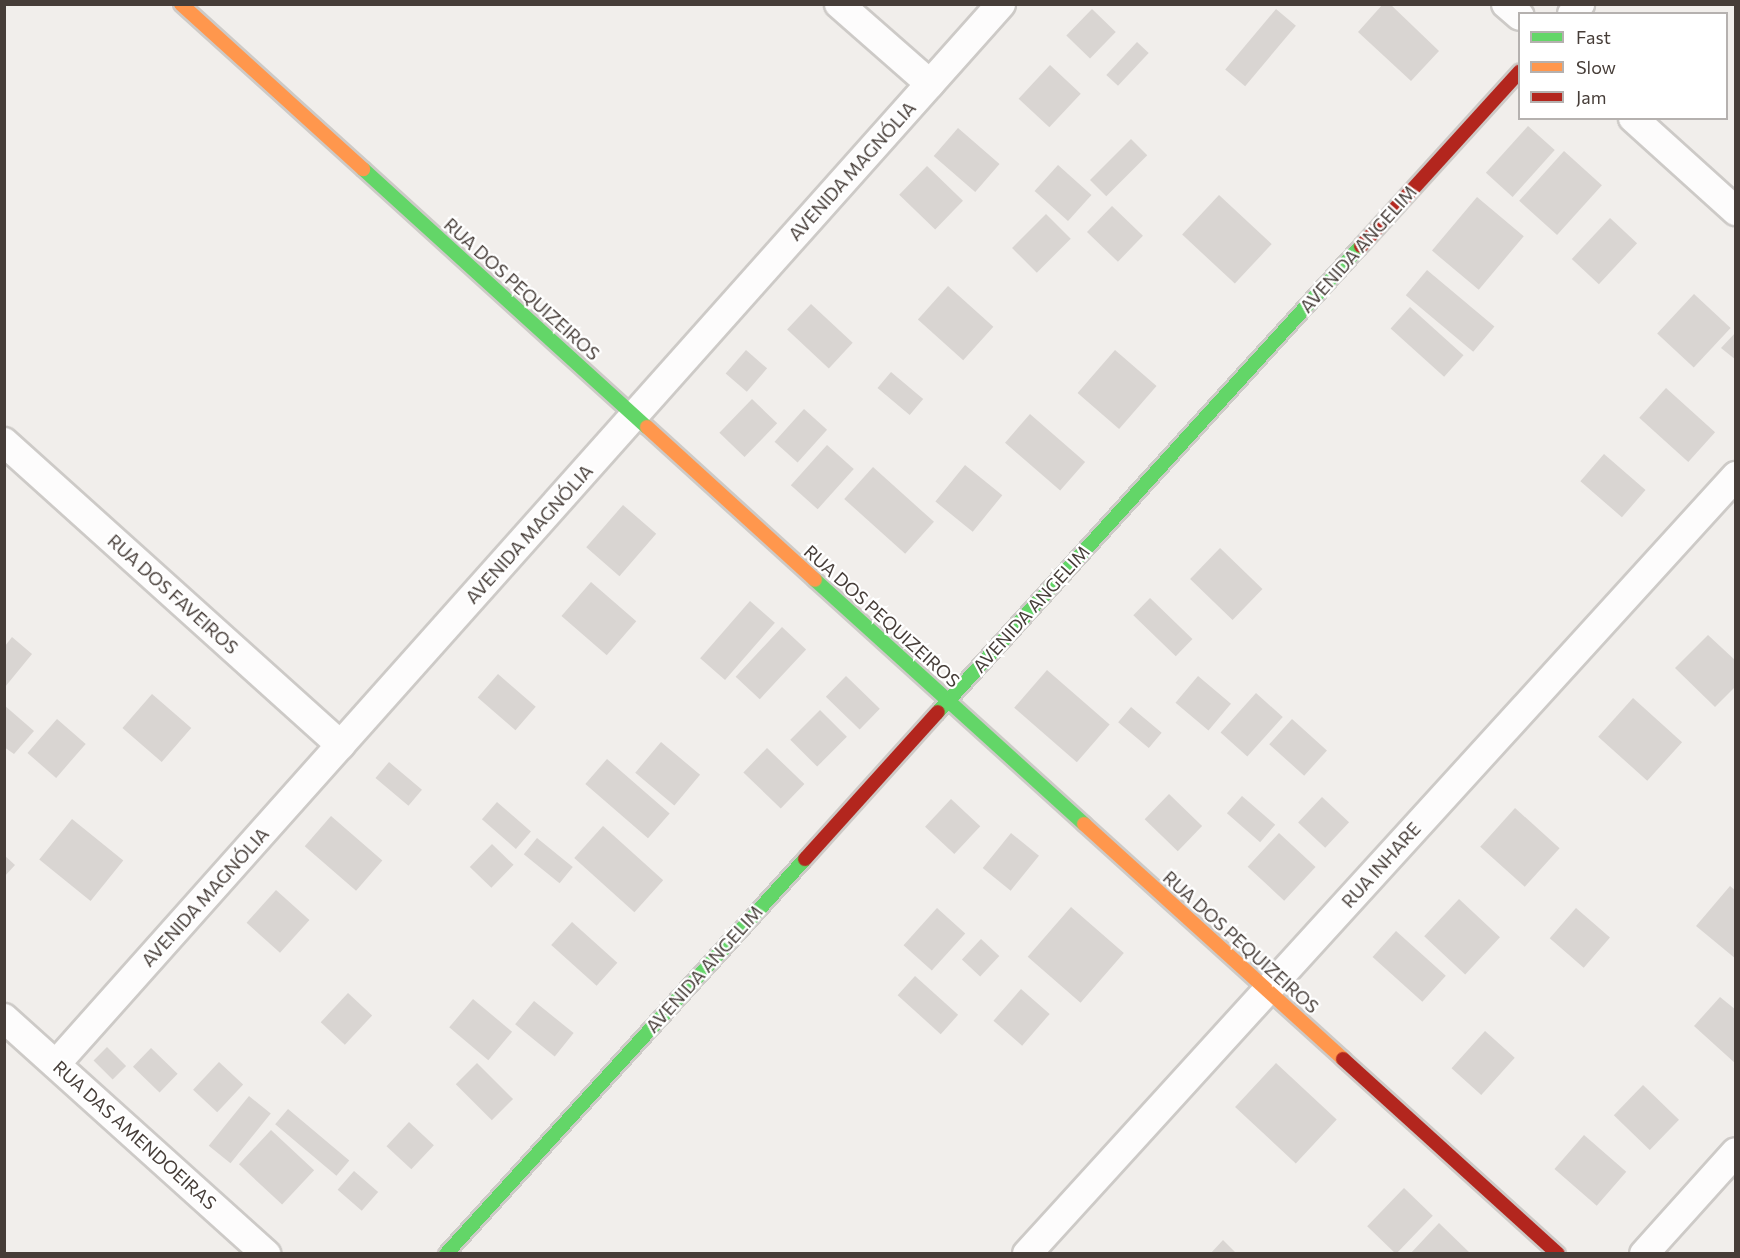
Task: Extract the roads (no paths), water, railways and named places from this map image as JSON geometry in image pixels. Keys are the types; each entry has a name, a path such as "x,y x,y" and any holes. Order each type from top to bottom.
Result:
{"street":[{"name":"RUA DOS PEQUIZEIROS","path":"181,4 1558,1254"},
{"path":"839,4 930,84"},
{"name":"AVENIDA MAGNÓLIA","path":"56,1064 1001,4"},
{"path":"1506,4 1518,14"},
{"name":"AVENIDA ANGELIM","path":"446,1254 1518,73"},
{"path":"1635,120 1736,211"},
{"name":"RUA DOS FAVEIROS","path":"4,442 341,745"},
{"name":"RUA INHARE","path":"1027,1254 1736,476"},
{"name":"RUA DAS AMENDOEIRAS","path":"4,1017 266,1254"},
{"path":"1644,1254 1736,1152"}]}
